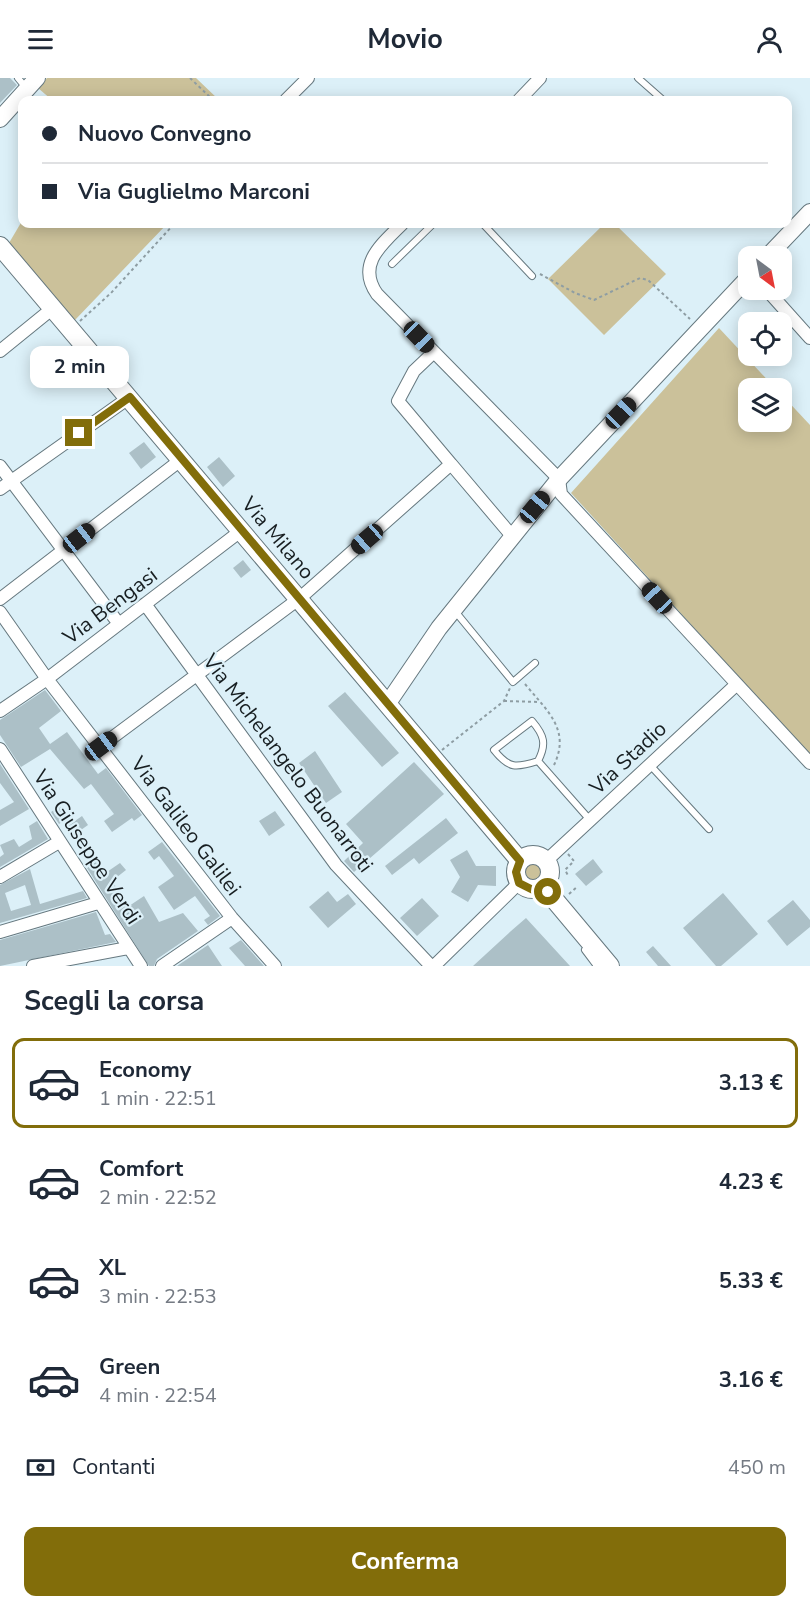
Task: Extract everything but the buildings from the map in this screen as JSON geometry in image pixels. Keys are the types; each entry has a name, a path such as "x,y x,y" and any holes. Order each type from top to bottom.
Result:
{"main road":[{"name":"Via Milano","path":"0,246 300,598 520,861"},
{"path":"536,855 546,861 550,872 543,886 533,890 519,883 516,872 520,861 525,857 536,855"},
{"path":"543,886 610,966"}],"street":[{"path":"290,96 308,78"},
{"path":"523,96 540,78"},
{"path":"0,119 28,82"},
{"path":"778,246 810,212"},
{"path":"398,228 375,251 368,272 371,284 434,352 559,479 561,494 810,764"},
{"path":"388,703 453,609 559,479 738,289"},
{"path":"776,300 810,338"},
{"path":"0,351 53,308"},
{"path":"434,352 414,370 398,401 512,536"},
{"path":"0,489 130,397"},
{"path":"0,599 182,459"},
{"path":"101,746 300,598 451,464"},
{"path":"0,466 118,624"},
{"name":"Via Bengasi","path":"0,711 47,679 242,530"},
{"name":"Via Michelangelo Buonarroti","path":"145,604 336,865 433,966"},
{"name":"Via Galileo Galilei","path":"0,612 47,679 232,918 275,966"},
{"name":"Via Stadio","path":"546,861 737,684"},
{"name":"Via Giuseppe Verdi","path":"0,749 141,966"},
{"path":"0,877 59,842"},
{"path":"433,966 519,883"},
{"path":"0,932 98,903"},
{"path":"162,966 232,918"},
{"path":"33,966 128,948"}],"lane":[{"path":"638,78 658,96"},
{"path":"392,264 429,228"},
{"path":"487,228 532,276"},
{"path":"453,609 513,682 535,663"},
{"path":"532,721 542,733 545,748 538,761 518,767 503,761 494,750 532,721"},
{"path":"538,761 591,820"},
{"path":"650,765 709,829"},
{"path":"567,914 597,966"}],"path":[{"path":"190,78 209,96"},
{"path":"71,329 111,293 170,228"},
{"path":"532,276 538,273 575,293 594,300 640,278 648,280 696,325"},
{"path":"519,677 556,723 561,737 560,754 548,772"},
{"path":"433,757 504,701 513,682"},
{"path":"504,701 540,702"},
{"path":"562,847 574,861 565,870 570,877"}],"shaded area":[{"path":"47,78 196,78 215,96 47,96 38,88"},
{"path":"18,228 163,228 75,320 9,243"},
{"path":"600,228 619,228 666,274 604,335 548,279"},
{"path":"719,328 738,348 738,366 754,366 766,378 738,378 738,432 792,432 792,406 810,425 810,755 571,493"},
{"path":"533,862 540,865 543,872 540,879 533,882 526,879 523,872 526,865"}],"route":[{"path":"79,433 130,397 520,861 516,872 519,883 533,890 543,886 548,892"}]}
